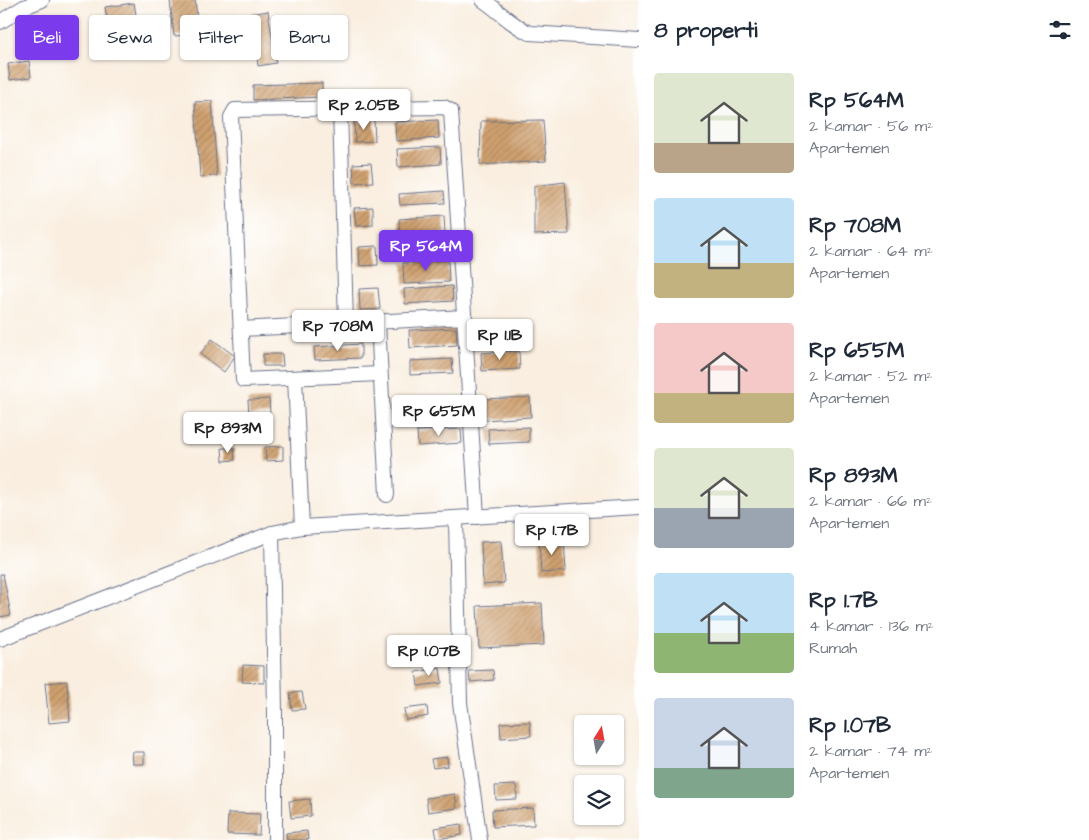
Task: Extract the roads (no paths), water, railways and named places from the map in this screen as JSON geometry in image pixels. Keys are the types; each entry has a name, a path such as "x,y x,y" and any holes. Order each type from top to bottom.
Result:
{"street":[{"path":"0,22 24,7 42,0"},
{"path":"483,0 500,11 519,28 530,33 639,40"},
{"path":"380,374 243,380 231,114 238,110 444,107 450,109 477,517"},
{"path":"340,108 346,324"},
{"path":"391,249 459,246"},
{"path":"242,329 465,317"},
{"path":"378,322 387,496"},
{"path":"295,378 302,527"},
{"path":"0,639 272,533 302,527 639,507"},
{"path":"456,519 460,704 480,840"},
{"path":"272,533 276,711 275,840"}]}
